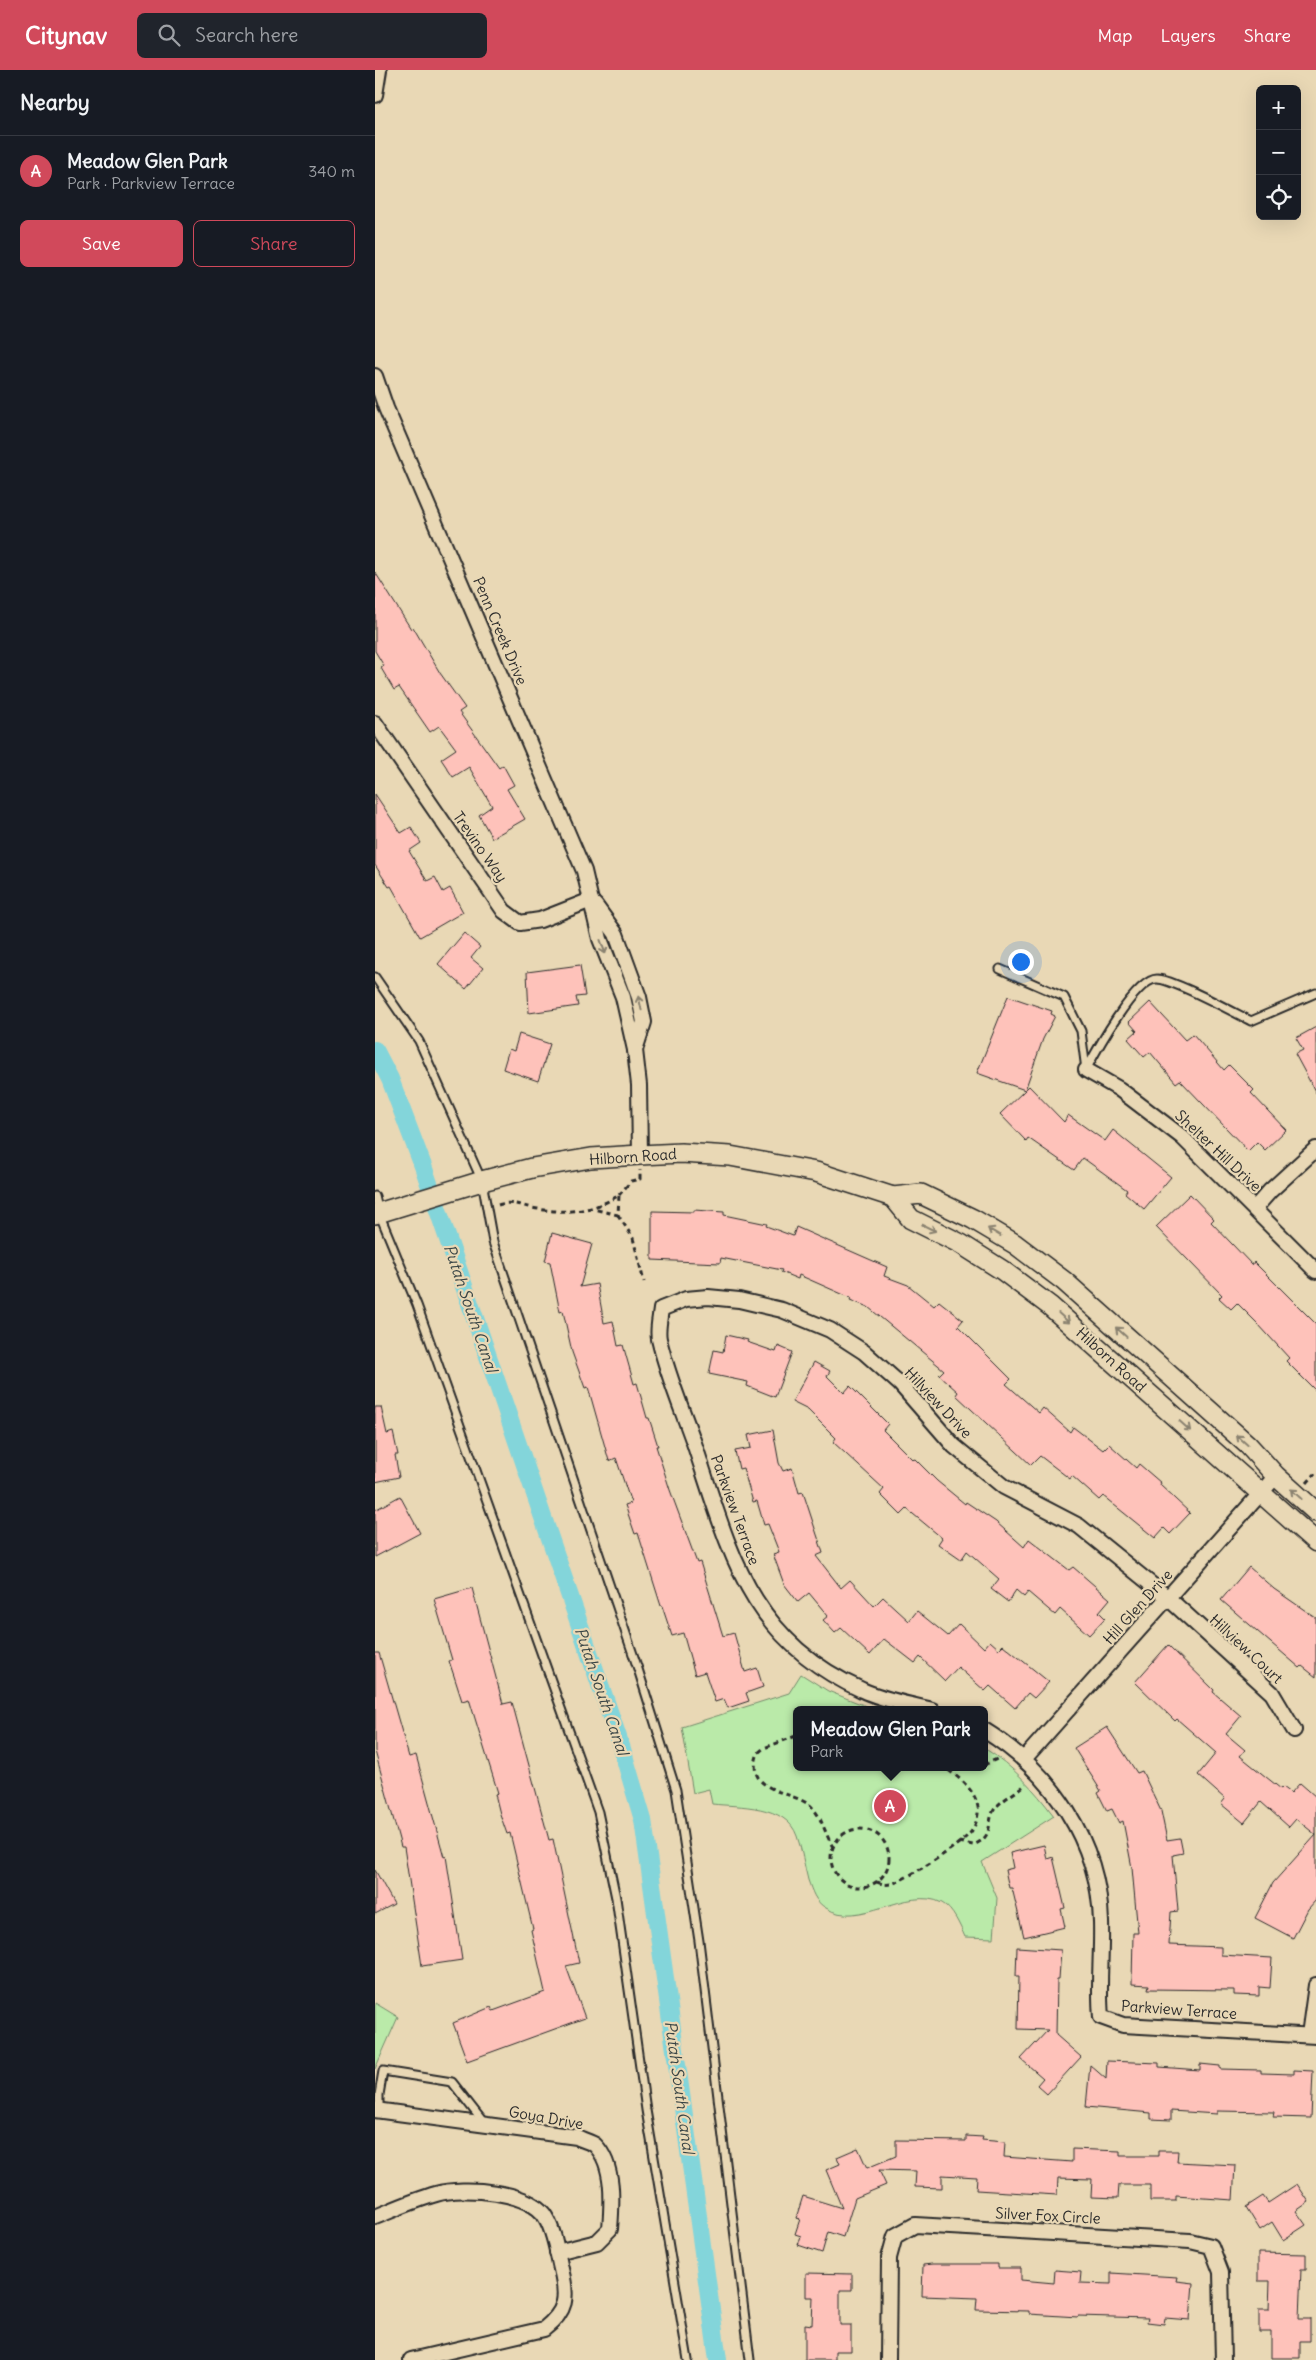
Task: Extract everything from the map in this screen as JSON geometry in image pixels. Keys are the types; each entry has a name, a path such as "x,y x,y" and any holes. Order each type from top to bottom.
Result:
{"street":[{"path":"375,95 379,70"},
{"name":"Penn Creek Drive","path":"375,376 390,417 585,871 600,939 623,996 635,1050 639,1085 640,1155"},
{"name":"Trevino Way","path":"375,723 504,911 520,923 539,920 591,900"},
{"name":"Penn Creek Drive","path":"591,900 616,934 639,996 644,1022 635,1050"},
{"name":"Penn Creek Drive","path":"623,996 625,958"},
{"name":"Shelter Hill Drive","path":"1086,1070 1119,1089 1183,1136 1316,1271"},
{"path":"1255,1208 1270,1191 1316,1149"},
{"name":"Hilborn Road","path":"380,1208 532,1168 591,1158 640,1155 711,1155 779,1164 816,1172 893,1197 921,1194 973,1219 1015,1244 1086,1301 1248,1446 1276,1476 1316,1512"},
{"name":"Hilborn Road","path":"893,1197 911,1219 961,1244 1002,1270 1050,1306 1316,1542"},
{"name":"Hillview Drive","path":"661,1309 686,1299 709,1297 739,1300 783,1310 830,1330 864,1352 900,1384 954,1446 1004,1487 1079,1526 1167,1598"},
{"name":"Parkview Terrace","path":"661,1309 658,1337 737,1568 763,1613 792,1646 823,1670 864,1691 918,1706"},
{"name":"Hill Glen Drive","path":"1024,1759 1276,1476"},
{"name":"Hillview Court","path":"1167,1598 1272,1693 1294,1730"},
{"name":"Parkview Terrace","path":"988,1733 1009,1746 1039,1773 1070,1813 1089,1854 1098,1887 1101,1923 1098,1990 1101,2018 1123,2025 1312,2036"},
{"path":"1312,2036 1316,1985"},
{"name":"Goya Drive","path":"377,2109 577,2137 595,2145 608,2166 612,2206 610,2229 597,2242 557,2252"},
{"path":"375,2217 436,2194 454,2190 471,2190 521,2199 537,2206 546,2218 557,2252 565,2288 564,2305 556,2320 544,2329 411,2360"},
{"name":"Silver Fox Circle","path":"888,2360 889,2258 895,2236 915,2225 1190,2241 1211,2246 1221,2272 1223,2360"}],"lane":[{"path":"1000,969 1064,997 1081,1031 1086,1070"},
{"path":"375,978 419,1041 487,1208 493,1242 635,1660 676,1790 699,1941 750,2360"},
{"path":"1086,1070 1104,1036 1142,986 1151,980 1167,981 1251,1021 1316,993"},
{"path":"380,1208 420,1314 598,1812 616,1898 646,2110 688,2360"},
{"path":"377,2109 383,2071 452,2082 484,2124"}],"path":[{"path":"487,1208 508,1201 535,1208 567,1212 593,1209 619,1195 631,1181 640,1179 640,1155"},
{"path":"619,1195 618,1216 633,1238 644,1282"},
{"path":"593,1209 618,1216"},
{"path":"793,1737 764,1748 758,1753 755,1766 758,1775 763,1783 777,1793 796,1798 811,1807 833,1848"},
{"path":"988,1763 997,1759"},
{"path":"877,1882 883,1885 900,1880 959,1842 971,1832 975,1825 978,1808 970,1789 949,1771"},
{"path":"959,1842 973,1845 985,1838 989,1831 994,1811 998,1805 1026,1784"},
{"path":"857,1829 866,1829 881,1837 886,1844 889,1861 887,1869 877,1882 861,1887 845,1882 834,1871 832,1864 833,1848 842,1835 857,1829"}],"green space":[{"path":"801,1674 828,1691 866,1706 793,1706 793,1771 988,1771 988,1751 1004,1762 1039,1797 1054,1816 982,1862 997,1898 994,1938 965,1937 950,1909 942,1903 928,1899 899,1902 853,1914 839,1913 826,1908 819,1903 808,1880 797,1836 783,1818 761,1809 712,1804 709,1789 693,1793 682,1727 789,1693"},
{"path":"375,2003 398,2017 375,2069"}],"building":[{"path":"375,572 411,629 413,627 440,673 465,708 459,712 499,768 503,765 514,785 507,789 525,819 492,838 479,815 492,806 469,767 453,777 441,759 456,749 439,726 430,732 399,687 394,690 381,668 384,666 375,651"},
{"path":"375,794 401,833 411,827 421,843 409,851 427,881 435,877 443,892 450,888 463,912 420,937 391,886 389,887 375,865"},
{"path":"464,933 480,947 471,958 483,968 466,989 438,964"},
{"path":"580,965 585,996 576,997 578,1006 529,1013 527,972"},
{"path":"1008,996 1052,1011 1051,1014 1055,1016 1043,1039 1025,1090 977,1073"},
{"path":"1150,1002 1185,1040 1193,1034 1224,1070 1229,1065 1254,1090 1251,1093 1286,1130 1265,1150 1257,1142 1248,1151 1180,1080 1176,1083 1150,1052 1144,1057 1128,1039 1137,1031 1129,1022"},
{"path":"1316,1027 1316,1093 1295,1054 1303,1050 1296,1038"},
{"path":"519,1034 550,1044 538,1081 503,1069 509,1049 514,1051"},
{"path":"1029,1086 1064,1122 1068,1115 1105,1141 1113,1130 1171,1177 1144,1209 1125,1193 1127,1190 1083,1158 1074,1170 1028,1138 1026,1141 1000,1114"},
{"path":"1190,1194 1214,1219 1211,1222 1252,1265 1254,1262 1316,1324 1316,1391 1286,1361 1289,1358 1258,1324 1237,1303 1231,1309 1219,1298 1222,1295 1156,1227"},
{"path":"694,1210 724,1212 724,1215 767,1224 766,1226 793,1236 796,1227 887,1267 884,1276 908,1285 934,1306 939,1301 963,1320 958,1326 1011,1379 1006,1384 1039,1413 1043,1408 1070,1432 1073,1427 1103,1450 1109,1444 1136,1468 1139,1464 1161,1483 1160,1485 1190,1513 1170,1534 1164,1528 1155,1538 1103,1496 1099,1500 1072,1476 1070,1479 1040,1456 1031,1465 956,1395 958,1392 939,1375 944,1370 868,1307 850,1300 851,1298 799,1275 798,1279 781,1272 782,1270 721,1258 720,1263 652,1260 652,1211 694,1212"},
{"path":"552,1233 592,1244 580,1287 597,1284 604,1323 613,1321 618,1346 623,1345 634,1384 637,1383 647,1418 649,1418 670,1490 697,1563 700,1562 723,1636 734,1633 745,1672 757,1668 763,1687 746,1693 749,1701 728,1708 724,1699 715,1702 705,1672 695,1675 683,1633 672,1636 638,1533 635,1534 625,1505 631,1503 616,1458 609,1461 588,1387 585,1388 572,1352 563,1311 560,1312 550,1262 545,1261"},
{"path":"726,1335 748,1340 747,1342 776,1352 778,1346 792,1352 775,1397 747,1386 748,1382 709,1374 714,1350 723,1352"},
{"path":"814,1362 830,1371 827,1376 844,1393 850,1386 888,1424 883,1430 913,1460 915,1459 937,1481 965,1504 966,1502 996,1522 1024,1547 1029,1539 1069,1570 1073,1567 1110,1599 1099,1612 1105,1618 1089,1635 1060,1609 1055,1615 1028,1592 1024,1597 1016,1590 1008,1602 991,1589 999,1579 967,1551 961,1560 938,1544 942,1538 907,1509 901,1515 880,1494 884,1489 833,1442 836,1438 808,1410 792,1402"},
{"path":"375,1407 381,1407 387,1434 393,1432 398,1455 395,1455 399,1477 375,1482"},
{"path":"773,1430 779,1463 783,1471 792,1468 799,1493 803,1492 823,1553 816,1556 841,1588 850,1580 874,1606 883,1597 909,1621 917,1611 948,1636 959,1624 984,1648 990,1641 999,1649 1003,1645 1049,1682 1034,1698 1028,1693 1015,1708 990,1686 985,1691 958,1667 945,1681 920,1657 915,1663 884,1639 870,1655 841,1628 835,1633 823,1620 828,1616 809,1593 798,1602 784,1584 773,1554 779,1552 768,1524 764,1525 757,1501 753,1502 743,1468 739,1469 735,1451 751,1448 748,1435"},
{"path":"400,1496 420,1533 375,1557 375,1510"},
{"path":"1249,1567 1274,1589 1316,1618 1316,1677 1302,1666 1300,1668 1221,1600"},
{"path":"472,1588 503,1704 512,1702 549,1840 553,1839 579,1963 566,1966 585,2018 467,2061 453,2023 491,2007 493,2011 545,1992 531,1930 533,1929 510,1833 507,1834 500,1814 495,1794 498,1793 469,1699 462,1701 449,1661 452,1660 434,1599"},
{"path":"1168,1645 1214,1690 1213,1692 1241,1716 1226,1734 1245,1750 1240,1756 1281,1789 1283,1787 1291,1793 1300,1783 1316,1797 1316,1835 1296,1819 1289,1827 1261,1802 1244,1823 1221,1804 1225,1799 1198,1775 1216,1753 1177,1719 1175,1721 1135,1682"},
{"path":"375,1653 379,1653 409,1757 416,1755 444,1857 446,1856 462,1960 422,1966 404,1847 401,1847 375,1751"},
{"path":"1107,1727 1137,1773 1142,1771 1161,1811 1167,1840 1180,1838 1183,1853 1173,1855 1178,1911 1171,1912 1169,1945 1221,1947 1221,1955 1272,1958 1270,1988 1259,1987 1259,1996 1234,1995 1234,1990 1148,1989 1149,1985 1132,1984 1133,1933 1138,1933 1132,1868 1123,1821 1119,1823 1112,1809 1107,1811 1098,1793 1101,1791 1074,1748"},
{"path":"1316,1835 1316,1900 1308,1909 1293,1938 1255,1918 1273,1883"},
{"path":"1044,1845 1047,1859 1053,1857 1065,1908 1061,1909 1065,1927 1024,1937 1012,1888 1009,1888 1005,1870 1013,1868 1010,1853"},
{"path":"375,1870 394,1904 375,1914"},
{"path":"1017,1947 1061,1950 1059,1979 1057,1979 1056,2035 1081,2057 1047,2094 1037,2085 1043,2078 1021,2059 1048,2030 1018,2029 1019,1976 1016,1976"},
{"path":"1107,2061 1159,2063 1159,2067 1200,2070 1200,2064 1220,2066 1220,2069 1261,2070 1261,2073 1294,2074 1294,2070 1313,2071 1311,2118 1273,2117 1274,2112 1217,2111 1217,2114 1171,2111 1171,2120 1151,2119 1151,2113 1086,2107 1090,2065 1106,2079"},
{"path":"966,2136 983,2137 982,2140 1005,2142 1004,2157 1072,2162 1072,2149 1120,2151 1120,2156 1158,2156 1158,2151 1178,2151 1177,2162 1235,2165 1233,2200 1176,2196 1176,2201 1150,2201 1150,2185 1119,2185 1118,2198 1091,2197 1092,2179 1058,2178 1057,2195 976,2190 977,2177 942,2175 942,2188 915,2187 916,2171 879,2170 886,2185 855,2198 843,2237 828,2232 822,2253 798,2245 801,2236 795,2234 800,2219 796,2218 803,2196 842,2208 826,2170 840,2164 837,2157 858,2148 867,2168 896,2156 896,2140 966,2141"},
{"path":"1297,2184 1309,2202 1296,2211 1306,2225 1283,2240 1272,2222 1260,2230 1246,2207 1263,2196 1268,2203"},
{"path":"1258,2253 1306,2254 1306,2269 1301,2269 1299,2319 1310,2319 1310,2341 1300,2341 1300,2358 1271,2358 1271,2332 1259,2332 1259,2310 1269,2310 1270,2281 1258,2281"},
{"path":"998,2264 998,2268 1021,2268 1021,2280 1054,2283 1055,2270 1081,2272 1080,2283 1111,2284 1111,2273 1177,2277 1176,2281 1193,2283 1190,2320 1165,2318 1164,2324 1147,2322 1148,2318 1078,2317 1029,2314 1029,2311 976,2310 977,2298 922,2296 923,2265"},
{"path":"806,2273 852,2274 852,2290 840,2290 840,2325 851,2325 851,2351 835,2351 835,2360 805,2360 805,2324 812,2325 813,2297 806,2297"}],"waterway":[{"name":"Putah South Canal","path":"375,1050 390,1079 423,1166 622,1749 643,1820 718,2360"}],"place":[{"name":"Meadow Glen Park","path":"890,1806"}]}
